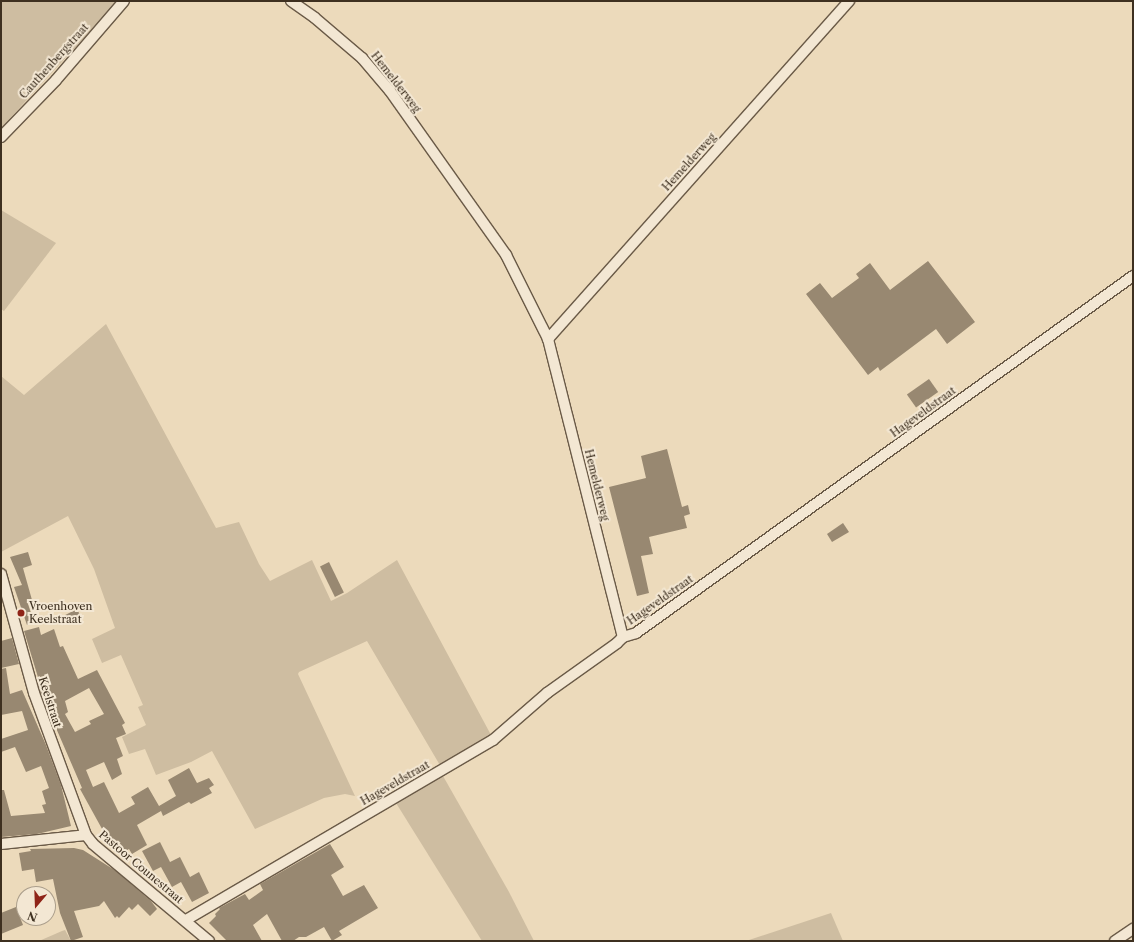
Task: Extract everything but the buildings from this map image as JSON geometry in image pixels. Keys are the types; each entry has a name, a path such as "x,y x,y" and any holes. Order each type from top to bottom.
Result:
{"street":[{"name":"Cauthenbergstraat","path":"1,137 56,80 124,1"},
{"name":"Hemelderweg","path":"291,1 315,18 362,58 390,91 506,255 548,339 623,638"},
{"name":"Hemelderweg","path":"548,339 849,1"},
{"name":"Hageveldstraat","path":"186,920 493,740 547,694 623,638 642,628 1133,276"},
{"name":"Keelstraat","path":"1,574 34,692 86,835"},
{"name":"Pastoor Counestraat","path":"1,844 86,835 94,844 186,920 209,941"},
{"path":"1115,941 1133,929"}],"shaded area":[{"path":"1,1 118,1 1,128"},
{"path":"1,210 56,243 4,311 1,309"},
{"path":"106,324 216,528 239,522 259,564 270,581 312,560 331,601 347,593 397,560 491,735 441,767 367,641 299,672 298,674 355,796 345,794 324,798 255,829 212,751 191,762 156,775 145,749 129,754 122,737 146,725 138,707 143,705 121,655 102,663 92,639 115,628 94,569 68,516 1,552 1,376 24,395"},
{"path":"443,776 509,892 534,941 482,941 396,803"},
{"path":"831,913 843,941 746,941"},
{"path":"65,930 71,941 39,941 62,931"}],"place":[{"name":"Vroenhoven Keelstraat","path":"21,613"}]}
